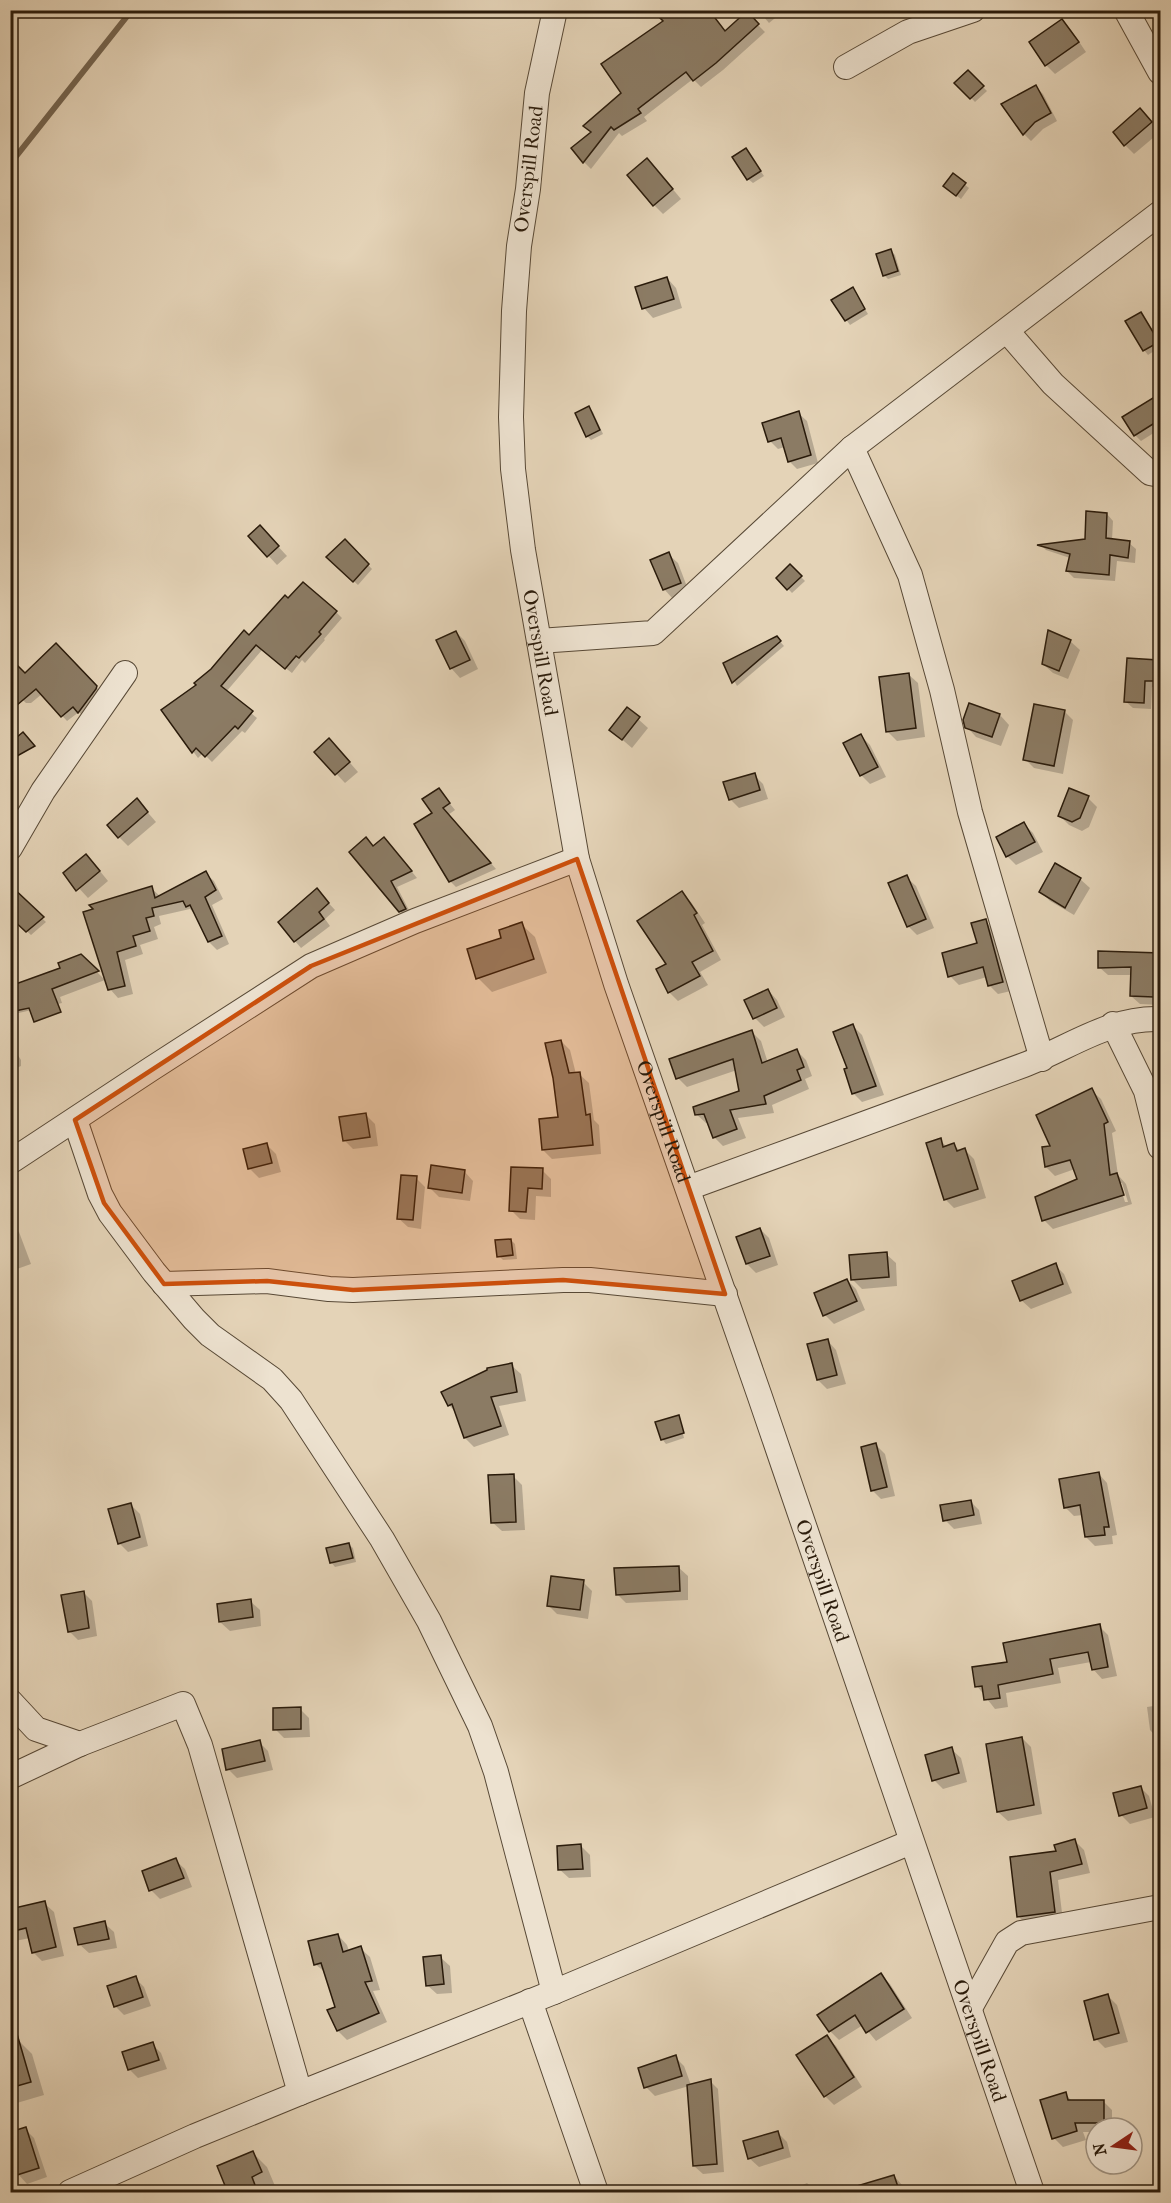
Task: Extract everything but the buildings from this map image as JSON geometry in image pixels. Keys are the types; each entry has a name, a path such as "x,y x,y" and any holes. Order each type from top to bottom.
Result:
{"street":[{"name":"Overspill Road","path":"555,10 537,93 528,189 519,246 511,366 513,469 523,550 577,859 616,984 725,1294 1032,2193"},
{"path":"846,67 908,32 973,10"},
{"path":"1126,10 1161,72"},
{"path":"539,641 653,633 852,448 1161,213"},
{"path":"1007,331 1053,384 1150,473 1161,475"},
{"path":"852,448 910,575 942,690 970,812 1042,1059"},
{"path":"10,848 43,791 125,673"},
{"path":"10,1162 311,966 416,921 577,859"},
{"path":"688,1188 1042,1059 1113,1024 1149,1018 1161,1019"},
{"path":"1113,1024 1146,1090 1161,1147"},
{"path":"75,1120 104,1203 164,1284 194,1319 210,1335 272,1379 291,1400 382,1539 429,1621 480,1726 496,1772 554,1992"},
{"path":"164,1284 267,1281 353,1290 590,1280 725,1294"},
{"path":"10,1701 36,1729 80,1744"},
{"path":"10,1777 80,1744 183,1704 200,1745 300,2092"},
{"path":"70,2193 195,2136 300,2092 554,1992 911,1842"},
{"path":"970,2008 1007,1942 1022,1934 1161,1907"},
{"path":"530,2001 596,2193"}],"highlighted area":[{"path":"577,859 725,1294 563,1280 353,1290 267,1281 164,1284 104,1203 75,1120 311,966"}],"waterway":[{"path":"10,164 132,10"}]}
